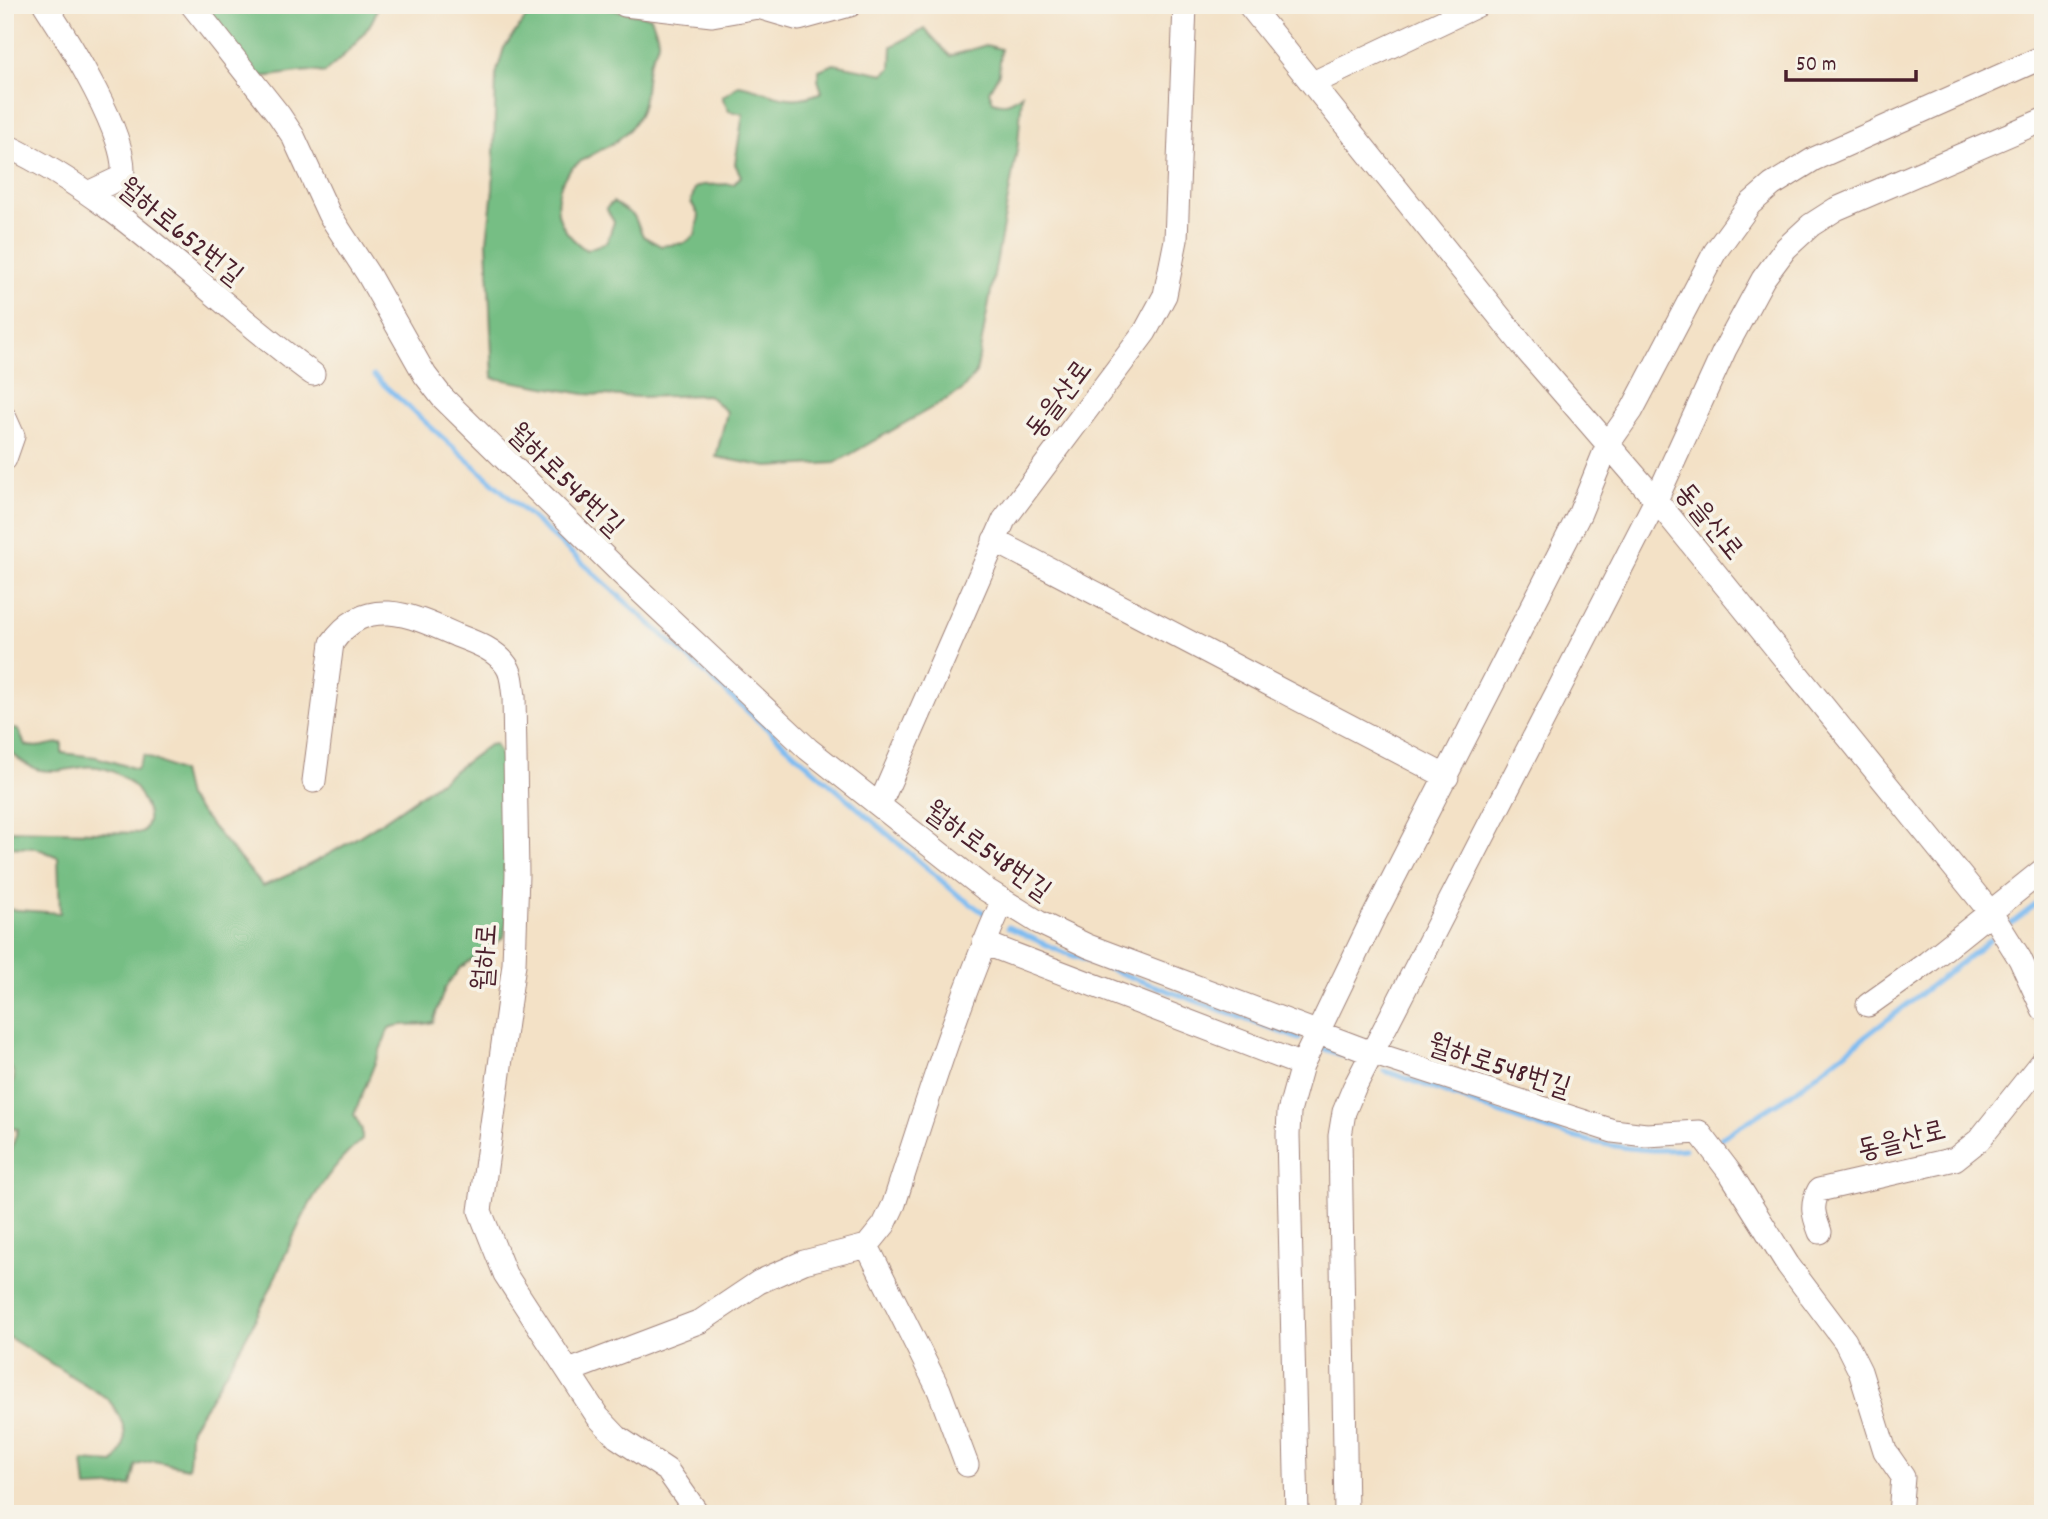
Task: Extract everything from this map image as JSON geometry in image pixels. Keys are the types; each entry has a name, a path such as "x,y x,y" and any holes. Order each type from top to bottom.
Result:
{"street":[{"path":"45,5 95,90 123,157 122,177 88,193"},
{"name":"월하로548번길","path":"192,5 286,125 329,214 368,274 425,375 442,397 738,685 808,749 985,890 1038,922 1088,946 1373,1054 1613,1130 1646,1135 1699,1132 1731,1174 1788,1265 1845,1341 1860,1370 1885,1451 1903,1477 1900,1514"},
{"path":"625,5 712,15 758,7 799,19 850,5"},
{"name":"동을산로","path":"880,804 994,540 1030,481 1145,332 1168,288 1177,214 1185,5"},
{"name":"동을산로","path":"1250,5 1528,352 1656,500 1992,913 2021,959 2043,1009"},
{"path":"1313,83 1478,5"},
{"path":"1297,1514 1288,1135 1289,1112 1302,1065 1374,916 1580,513 1608,444 1632,410 1714,252 1750,204 1772,185 1814,159 2043,57"},
{"path":"1346,1514 1340,1136 1344,1112 1526,749 1656,500 1725,349 1763,279 1786,248 1811,225 1836,209 2043,120"},
{"name":"월하로652번길","path":"5,145 88,193 220,297 268,342 313,374"},
{"path":"5,418 13,436 5,459"},
{"path":"994,540 1447,777"},
{"name":"월하로","path":"314,781 332,643 342,628 360,616 399,612 418,618 481,645 506,664 511,674 513,696 517,874 514,964 480,1211 505,1274 598,1417 617,1437 667,1470 698,1514"},
{"path":"1868,1005 1992,913 2043,870"},
{"path":"569,1371 701,1321 759,1282 804,1262 867,1246 884,1225 894,1204 943,1050 1003,900"},
{"path":"984,943 1302,1065"},
{"name":"동을산로","path":"1820,1232 1813,1212 1813,1200 1819,1190 1955,1159 1979,1140 2043,1060"},
{"path":"867,1246 939,1390 967,1465"}],"green space":[{"path":"196,5 377,5 376,13 365,32 324,73 306,71 254,76"},
{"path":"535,5 589,5 651,17 658,36 648,67 643,103 634,123 613,143 569,171 562,182 557,206 560,221 573,240 586,250 607,242 614,222 606,208 613,202 634,216 643,236 661,246 685,243 695,235 699,216 691,202 695,188 702,185 734,184 741,176 735,164 743,114 729,111 722,97 739,85 780,97 799,98 822,92 818,80 819,70 834,64 884,74 891,68 892,46 925,29 950,56 986,45 1001,49 999,73 989,91 993,101 1001,103 1012,101 1022,94 1018,144 976,373 961,391 835,463 768,467 716,457 727,412 708,395 639,397 584,394 493,378 487,241 493,189 496,75 504,48"},
{"path":"11,728 18,729 25,745 39,747 62,743 62,753 96,757 137,769 144,755 181,772 187,797 263,886 352,841 489,745 495,744 502,758 509,907 504,937 460,968 445,988 433,1022 389,1028 354,1115 362,1130 362,1140 329,1174 305,1213 249,1332 191,1428 188,1468 154,1461 136,1465 131,1486 86,1488 83,1461 114,1463 120,1455 125,1438 122,1422 108,1399 10,1338 5,1339 5,1167 18,1129 5,1128 5,1092 14,1077 5,1061 5,909 60,913 58,857 36,848 5,847 5,830 142,833 148,822 148,815 134,787 111,771 83,767 46,771 26,764 5,746 6,731"}],"waterway":[{"path":"374,376 793,752 958,895 984,913"},
{"path":"2012,923 2043,899"},
{"path":"1008,927 1060,951 1299,1039"},
{"path":"1721,1138 1790,1095 1990,940"},
{"path":"1321,1048 1357,1060"},
{"path":"1385,1071 1572,1137 1648,1150 1685,1149"}]}
